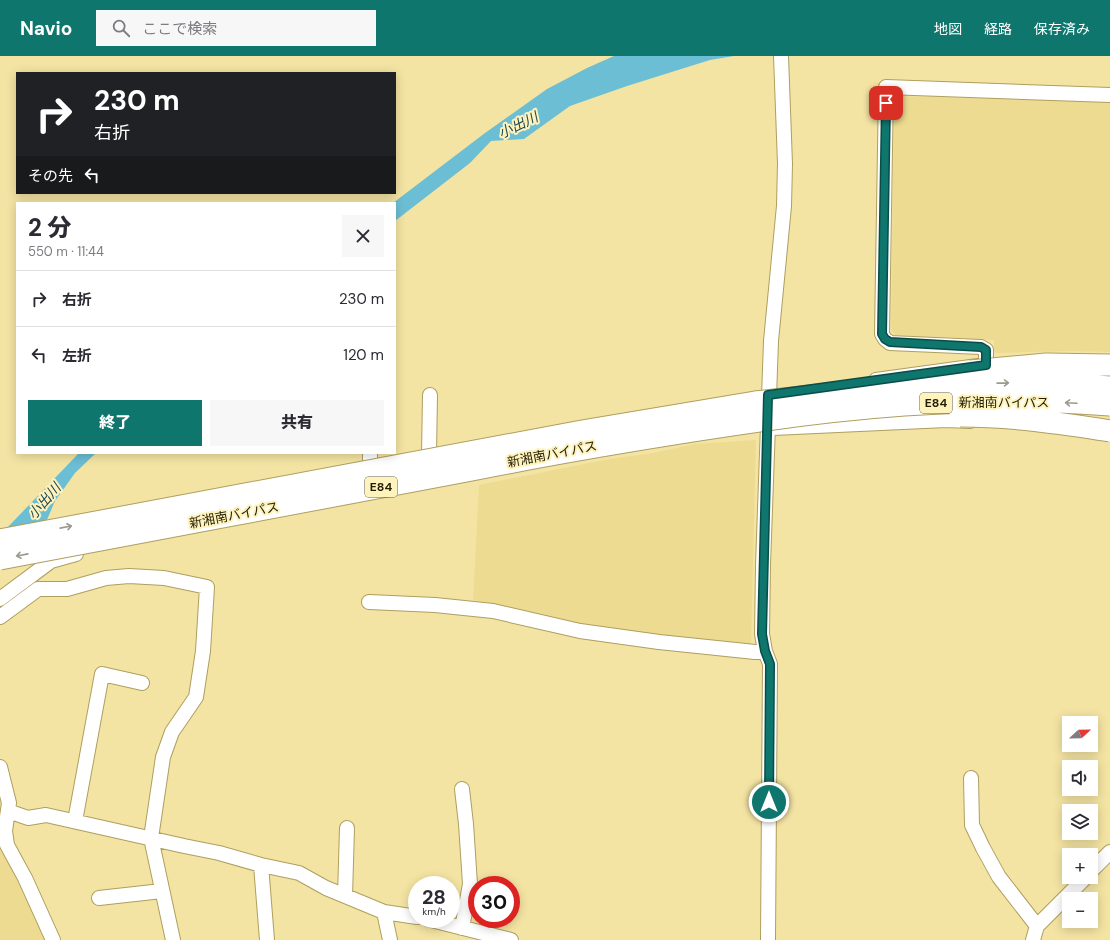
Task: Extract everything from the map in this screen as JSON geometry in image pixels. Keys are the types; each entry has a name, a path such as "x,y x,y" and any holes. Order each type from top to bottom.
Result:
{"highway":[{"name":"E84","path":"763,411 874,383 1046,364 1110,364"},
{"name":"新湘南バイパス","path":"0,559 591,447 863,390 970,383 1074,384 1110,388"},
{"name":"新湘南バイパス","path":"0,540 574,433 763,411 835,411 943,402 1019,401 1110,405"},
{"path":"763,411 853,419 916,415 983,416 1050,422 1110,431"}],"street":[{"path":"768,940 770,664 765,651 762,634 763,411 784,206 785,164 781,63"},
{"path":"986,365 986,350 981,347 890,342 885,339 882,334 886,87 1110,95"},
{"path":"80,552 129,509 140,505 159,505 370,459 429,454 763,411 986,365 1110,364"},
{"path":"429,454 430,395"},
{"path":"0,599 51,561 80,552 573,458 709,435 763,411 1110,427"},
{"path":"0,617 38,589 67,590 106,578 129,576 164,578 207,587 203,651 196,697 172,732 163,757 151,838 173,940"},
{"path":"369,602 435,605 493,611 580,631 659,642 754,652 765,651"},
{"path":"76,821 102,674 142,683"},
{"path":"0,767 8,795 5,815 7,845 25,878 53,940"},
{"path":"971,778 972,825 999,877 1037,926"},
{"path":"462,789 470,884 462,928 512,940"},
{"path":"5,815 28,818 36,818 46,815 219,853 299,873 326,888 384,912 408,916"},
{"path":"345,896 347,828"},
{"path":"1098,864 1110,852"},
{"path":"261,864 268,940"},
{"path":"1033,940 1037,926 1079,884"},
{"path":"99,898 162,891"},
{"path":"384,912 390,940"}],"shaded area":[{"path":"898,96 1110,102 1110,352 1068,351 996,353 994,350 994,340 895,335 891,330 894,100"},
{"path":"756,440 751,646 577,625 500,605 473,600 479,485 609,459 653,453 695,444"},
{"path":"0,831 47,940 0,940"}],"water":[{"name":"小出川","path":"614,56 734,56 710,60 627,86 570,106 524,139 491,141 470,163 396,220 396,202 394,202 485,133 547,89"},
{"name":"小出川","path":"78,454 95,454 75,473 55,501 46,522 5,530"}],"route":[{"path":"769,802 770,664 765,651 762,634 768,395 986,365 986,350 981,347 890,342 885,339 882,334 886,103"}]}
